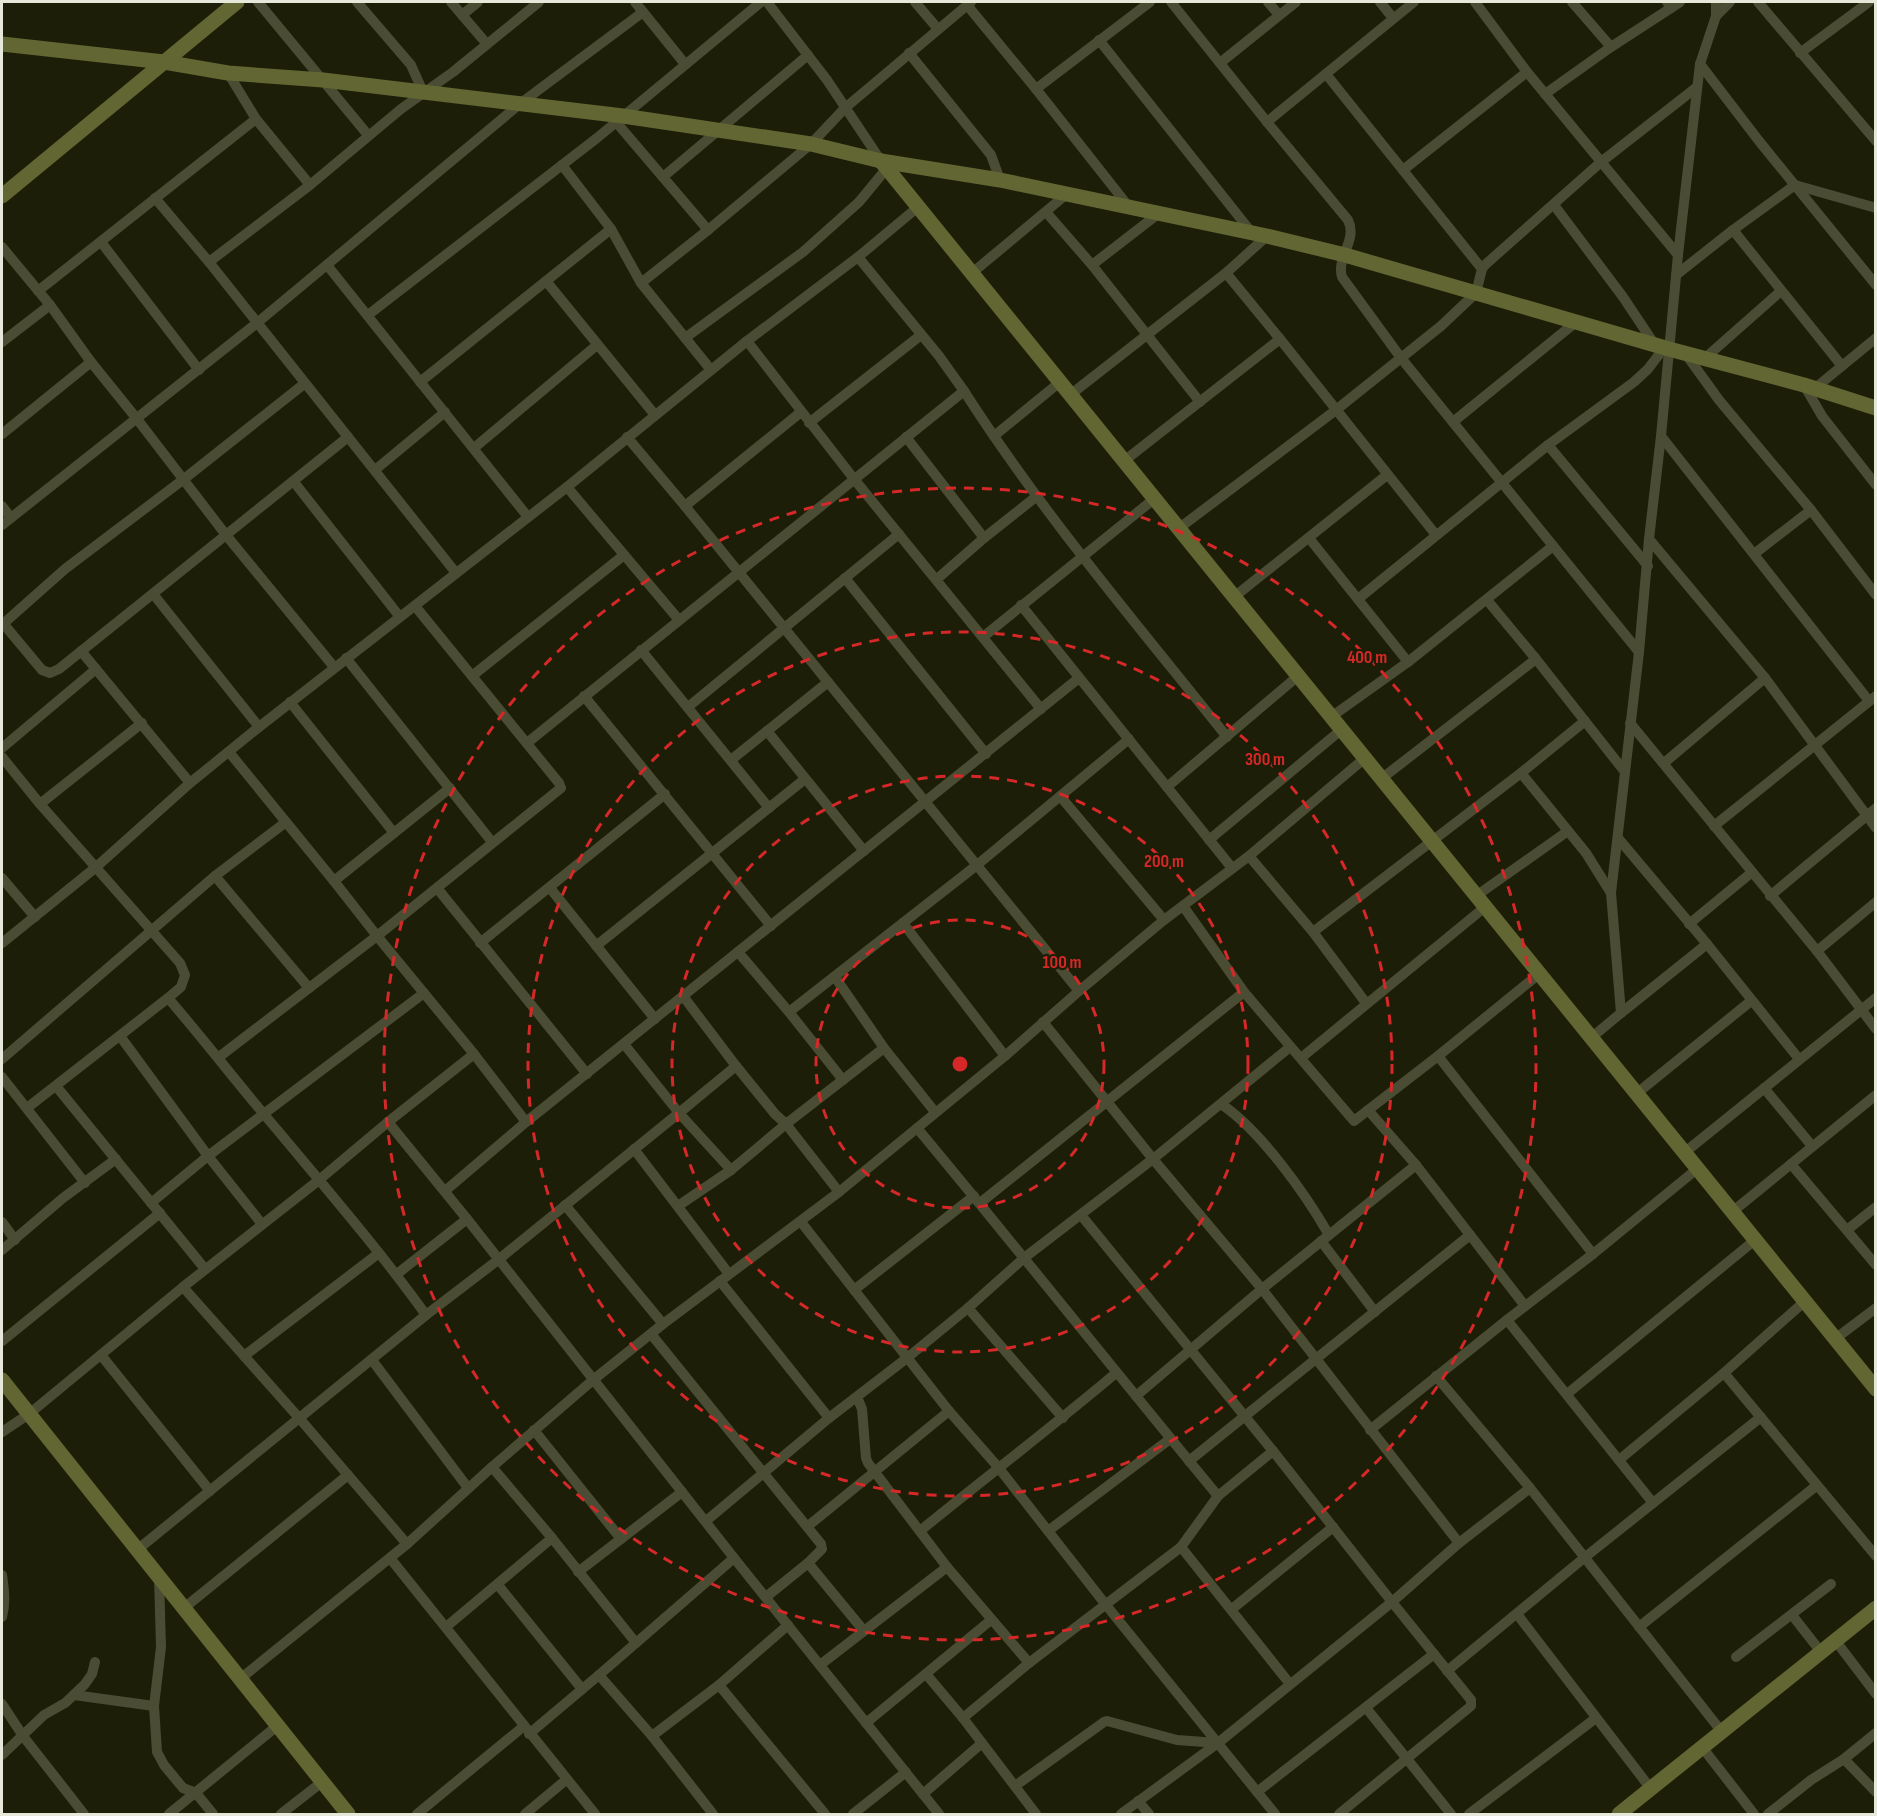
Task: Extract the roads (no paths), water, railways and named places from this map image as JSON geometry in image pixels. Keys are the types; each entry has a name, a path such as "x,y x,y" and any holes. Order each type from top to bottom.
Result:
{"street":[{"path":"2,196 237,2"},
{"path":"258,2 368,135"},
{"path":"357,2 411,65 424,94"},
{"path":"451,2 486,43"},
{"path":"462,15 478,2"},
{"path":"209,262 310,185 368,135 453,72 539,2"},
{"path":"635,2 685,64"},
{"path":"368,315 620,119 761,2"},
{"path":"767,2 836,92 884,165 1875,1389"},
{"path":"915,2 938,29"},
{"path":"1036,90 1150,2"},
{"path":"1171,2 1348,220 1352,233 1340,268 1342,277 1401,358 1639,652"},
{"path":"1268,2 1279,15"},
{"path":"1220,63 1296,2"},
{"path":"1380,2 1393,18"},
{"path":"1267,122 1413,2"},
{"path":"1475,2 1527,72 1677,255"},
{"path":"1572,2 1611,47"},
{"path":"1621,1013 1611,893 1661,436 1663,347 1676,275 1700,64 1716,16 1716,2"},
{"path":"1716,16 1730,2"},
{"path":"1758,2 1875,141"},
{"path":"1800,53 1869,2"},
{"path":"641,283 811,144 845,108 969,3 1128,207"},
{"path":"1545,94 1673,4"},
{"path":"2,525 257,323 521,103 644,12"},
{"path":"1100,40 1259,235"},
{"path":"2,44 164,62 228,73 323,80 424,94 521,103 620,119 720,130 811,144 884,165 1000,180 1068,193 1345,255 1809,387 1875,408"},
{"path":"909,53 991,155 1000,180"},
{"path":"663,177 808,55"},
{"path":"1700,64 1875,285"},
{"path":"1403,170 1527,72"},
{"path":"228,73 256,118 310,185"},
{"path":"1326,74 1482,269"},
{"path":"1178,529 1336,410 1442,326 1476,293 1482,269 1601,162 1697,87"},
{"path":"38,291 256,118"},
{"path":"620,119 663,177 708,230"},
{"path":"562,165 611,229 641,283 711,370"},
{"path":"685,338 803,252 859,202 884,165"},
{"path":"1795,185 1875,208"},
{"path":"1676,275 1795,185"},
{"path":"972,273 1068,193"},
{"path":"155,198 209,262 456,573"},
{"path":"1554,205 1663,347"},
{"path":"2,943 95,868 190,783 290,702 567,487 747,341 858,257 918,207"},
{"path":"1046,212 1200,402"},
{"path":"1092,266 1158,214"},
{"path":"420,382 611,229"},
{"path":"1733,230 1842,366"},
{"path":"1070,395 1226,273 1259,235"},
{"path":"101,242 199,370"},
{"path":"2,247 50,305 91,362 226,535 334,667"},
{"path":"858,257 964,391 1082,556 1227,737"},
{"path":"327,265 528,517"},
{"path":"1226,273 1436,536"},
{"path":"546,281 655,415"},
{"path":"1704,359 1781,291"},
{"path":"2,342 50,305"},
{"path":"1453,422 1576,322"},
{"path":"809,423 921,334"},
{"path":"1124,461 1280,339"},
{"path":"1809,387 1842,366 1875,339"},
{"path":"747,341 809,423 1041,709"},
{"path":"474,448 597,345"},
{"path":"1358,599 1548,445 1635,382 1648,369 1663,347"},
{"path":"1685,353 1875,594"},
{"path":"2,434 91,362"},
{"path":"994,436 1060,382"},
{"path":"304,384 65,569 2,623 42,670 50,673 59,669 348,437"},
{"path":"1809,387 1822,416 1875,485"},
{"path":"527,743 964,391"},
{"path":"375,470 445,412"},
{"path":"685,506 801,412"},
{"path":"1661,436 1872,698 1714,826"},
{"path":"627,437 1079,991"},
{"path":"906,437 984,538"},
{"path":"1548,445 1648,566"},
{"path":"1234,597 1387,475"},
{"path":"294,482 400,617"},
{"path":"567,487 679,620"},
{"path":"937,579 1037,496"},
{"path":"982,637 1154,499"},
{"path":"2,506 11,518"},
{"path":"1754,554 1810,510"},
{"path":"688,707 899,534"},
{"path":"1309,538 1408,662"},
{"path":"1650,539 1765,678 1875,828"},
{"path":"1331,717 1408,662 1553,546"},
{"path":"472,676 624,555"},
{"path":"845,578 986,754"},
{"path":"154,595 259,727"},
{"path":"1487,600 1625,772"},
{"path":"1021,605 1232,868"},
{"path":"219,1057 377,936 561,788 560,783 415,606"},
{"path":"641,650 769,808"},
{"path":"81,651 190,783"},
{"path":"346,658 492,842"},
{"path":"1381,779 1536,659"},
{"path":"2,748 96,669"},
{"path":"1167,787 1298,676"},
{"path":"445,1191 526,1122 1079,678"},
{"path":"1664,763 1765,678"},
{"path":"731,760 828,682"},
{"path":"584,696 771,926"},
{"path":"290,702 394,833"},
{"path":"1313,932 1521,773 1585,721"},
{"path":"40,804 142,723"},
{"path":"1630,723 1817,951 1875,1029"},
{"path":"1209,840 1341,730"},
{"path":"767,731 864,851"},
{"path":"789,1012 976,865 1129,739"},
{"path":"229,752 474,1054 526,1122"},
{"path":"2,757 184,970 184,981 181,987 27,1108"},
{"path":"240,1679 407,1544 593,1380 663,1324 839,1192 1005,1056 1164,920 1249,855 1365,759"},
{"path":"1521,773 1587,853 1611,893"},
{"path":"596,946 805,779"},
{"path":"334,881 450,788"},
{"path":"480,943 665,794"},
{"path":"1060,796 1164,920"},
{"path":"1770,896 1875,808"},
{"path":"2,1059 215,876 286,822"},
{"path":"1301,1058 1480,901 1568,831"},
{"path":"1618,838 1799,1059"},
{"path":"1249,855 1313,932 1366,1003"},
{"path":"1689,924 1751,873"},
{"path":"215,876 309,988"},
{"path":"2,878 35,917"},
{"path":"437,888 587,1074"},
{"path":"550,888 655,1019"},
{"path":"1817,951 1875,902"},
{"path":"1183,906 1244,992 1353,1120 1356,1120 1438,1056 1539,974"},
{"path":"903,923 1005,1056"},
{"path":"1591,1038 1707,944"},
{"path":"738,952 843,1080"},
{"path":"835,977 884,1048 935,1112"},
{"path":"854,1290 1107,1101 1244,992"},
{"path":"152,1203 208,1156 424,993"},
{"path":"683,996 736,1066 775,1114 786,1124 839,1192"},
{"path":"168,998 397,1274 426,1315"},
{"path":"1684,1153 1875,998"},
{"path":"1636,1094 1751,1001"},
{"path":"1043,1022 1153,1159 1262,1289 1459,1543"},
{"path":"120,1036 208,1156 262,1224"},
{"path":"624,1044 679,1113 731,1170"},
{"path":"706,1521 829,1418 908,1358 1024,1258 1153,1159 1290,1047"},
{"path":"678,1206 731,1170 884,1048"},
{"path":"2,1432 29,1414 205,1269 474,1054"},
{"path":"1438,1056 1593,1254"},
{"path":"137,1550 736,1066"},
{"path":"2,1077 85,1183"},
{"path":"56,1086 205,1269"},
{"path":"1764,1088 1812,1146"},
{"path":"1731,1212 1875,1095"},
{"path":"1221,1104 1237,1115 1312,1207 1325,1238 1375,1312"},
{"path":"1368,1110 1416,1165 1525,1306"},
{"path":"388,1122 939,1815"},
{"path":"917,1128 1218,1496"},
{"path":"634,1149 729,1274"},
{"path":"2,1250 63,1198 116,1159"},
{"path":"1791,1164 1875,1265"},
{"path":"1136,1396 1262,1289 1416,1165"},
{"path":"1370,1430 1593,1254 1697,1168"},
{"path":"565,1205 663,1324"},
{"path":"1847,1230 1875,1207"},
{"path":"2,1341 160,1213"},
{"path":"1081,1215 1274,1451 1471,1700 1472,1703 1339,1815"},
{"path":"397,1274 467,1219"},
{"path":"2,1222 15,1240"},
{"path":"801,1222 949,1412 998,1467 1275,1815"},
{"path":"1189,1461 1470,1235"},
{"path":"1567,1394 1755,1240"},
{"path":"244,1356 379,1253"},
{"path":"720,1281 829,1418"},
{"path":"183,1287 407,1544"},
{"path":"1619,1460 1724,1373 1804,1302"},
{"path":"968,1308 1063,1418"},
{"path":"1835,1340 1875,1308"},
{"path":"1507,1320 1653,1503"},
{"path":"651,1334 821,1544 822,1549 808,1563 766,1597"},
{"path":"101,1355 210,1491"},
{"path":"372,1360 468,1488"},
{"path":"920,1531 1116,1373"},
{"path":"1724,1373 1875,1556"},
{"path":"1436,1376 1530,1488 1722,1732"},
{"path":"2,1380 348,1815"},
{"path":"857,1397 862,1409 866,1458 874,1471 947,1567 1029,1663"},
{"path":"807,1526 949,1412"},
{"path":"1447,1671 1761,1417"},
{"path":"534,1430 621,1539"},
{"path":"1048,1531 1170,1439"},
{"path":"963,1718 1029,1663 1181,1547 1218,1496 1274,1451"},
{"path":"492,1467 636,1643"},
{"path":"184,1608 348,1474"},
{"path":"1639,1627 1816,1486"},
{"path":"1121,1815 1218,1743 1392,1602 1459,1543 1530,1488"},
{"path":"578,1572 682,1492"},
{"path":"1232,1609 1333,1527"},
{"path":"446,1627 552,1538"},
{"path":"1181,1547 1290,1684"},
{"path":"390,1558 595,1815"},
{"path":"417,1815 600,1675 734,1558"},
{"path":"808,1563 864,1631"},
{"path":"820,1665 947,1567"},
{"path":"2,1575 4,1609 2,1617"},
{"path":"159,1577 161,1647 154,1706 157,1752 164,1765 183,1788 196,1793 213,1815"},
{"path":"1736,1657 1831,1584"},
{"path":"498,1585 582,1689"},
{"path":"1626,1812 1702,1747 1875,1608"},
{"path":"1517,1614 1651,1789"},
{"path":"1792,1615 1821,1652"},
{"path":"866,1723 991,1620"},
{"path":"652,1736 719,1685 788,1625"},
{"path":"1835,1640 1875,1694"},
{"path":"1257,1792 1434,1654"},
{"path":"2,1755 44,1715 65,1703 85,1684 92,1674 95,1662"},
{"path":"926,1674 963,1718 1036,1815"},
{"path":"600,1675 652,1736 713,1815"},
{"path":"719,1685 825,1815"},
{"path":"74,1695 154,1706"},
{"path":"2,1704 23,1736 84,1815"},
{"path":"1366,1709 1451,1815"},
{"path":"1469,1815 1596,1719"},
{"path":"1015,1786 1107,1721 1176,1740 1218,1743"},
{"path":"169,1815 277,1726"},
{"path":"1768,1815 1875,1733"},
{"path":"923,1794 982,1743"},
{"path":"1702,1747 1754,1815"},
{"path":"1844,1759 1875,1792"},
{"path":"853,1815 906,1772"},
{"path":"525,1815 566,1780"},
{"path":"281,1815 322,1782"},
{"path":"1138,1801 1149,1815"},
{"path":"866,1804 874,1815"}]}
